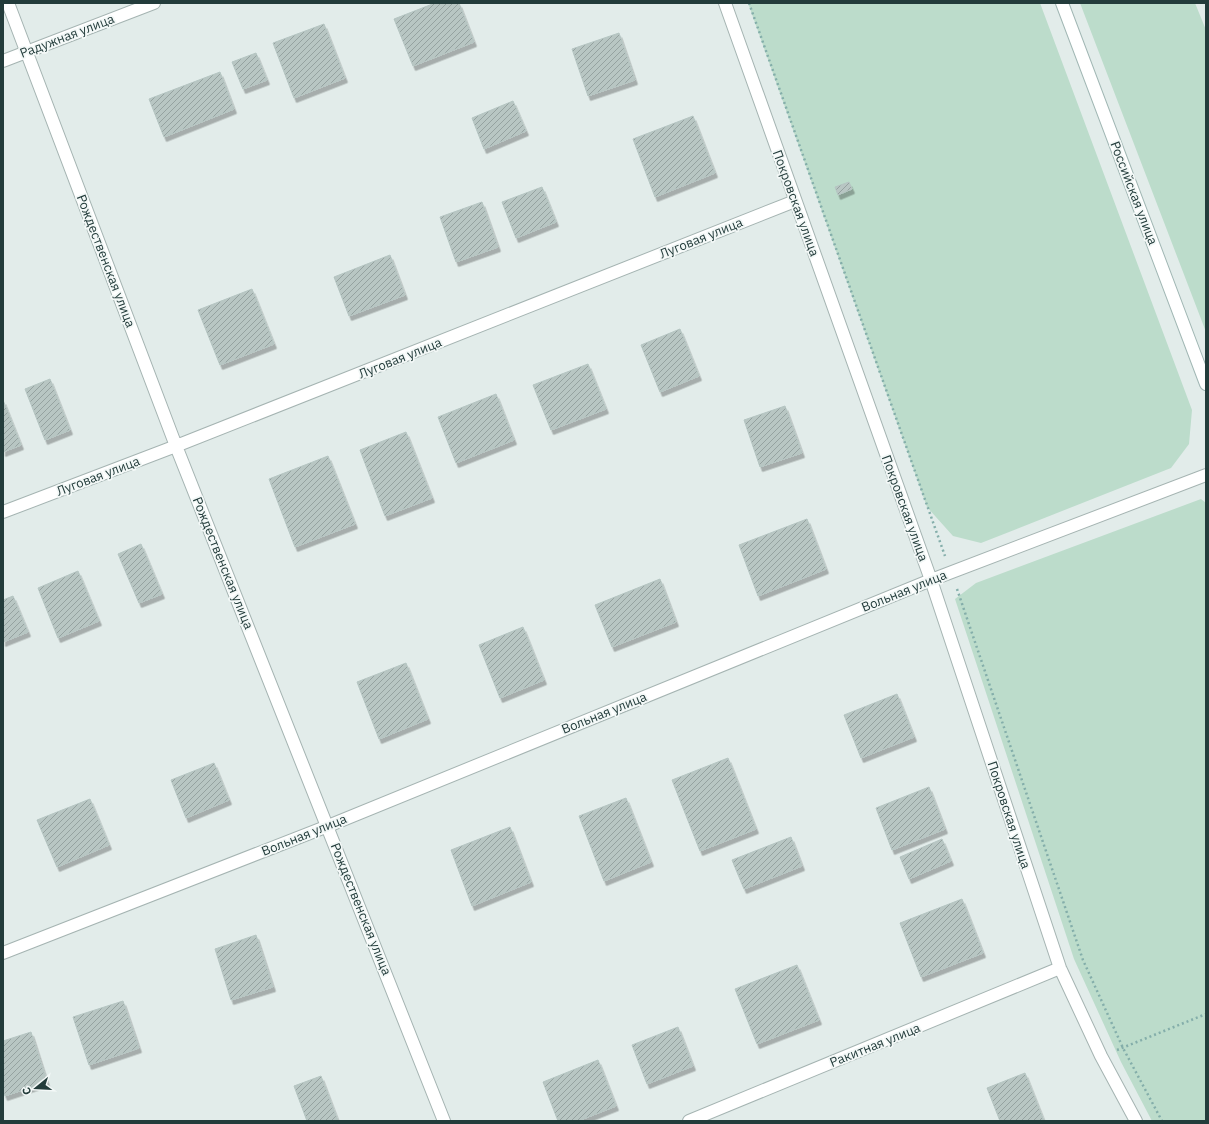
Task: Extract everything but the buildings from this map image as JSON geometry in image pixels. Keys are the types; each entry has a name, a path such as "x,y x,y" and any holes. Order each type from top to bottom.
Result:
{"street":[{"name":"Рождественская улица","path":"8,3 176,446 444,1121"},
{"name":"Радужная улица","path":"3,61 154,3"},
{"name":"Покровская улица","path":"726,3 795,201 931,580 1060,968 1101,1056 1136,1121"},
{"name":"Российская улица","path":"1062,3 1206,384"},
{"name":"Луговая улица","path":"3,512 176,446 795,201"},
{"name":"Вольная улица","path":"3,953 328,826 931,580 1206,475"},
{"name":"Ракитная улица","path":"689,1121 1060,968"}],"path":[{"path":"1101,1056 1206,1014"}],"green space":[{"path":"748,3 1040,3 1192,410 1189,444 1171,468 981,543 953,536 927,507"},
{"path":"1080,3 1195,3 1206,30 1206,332"},
{"path":"1201,499 1206,503 1206,1121 1152,1121 1121,1062 1074,959 955,599 976,583"}]}
